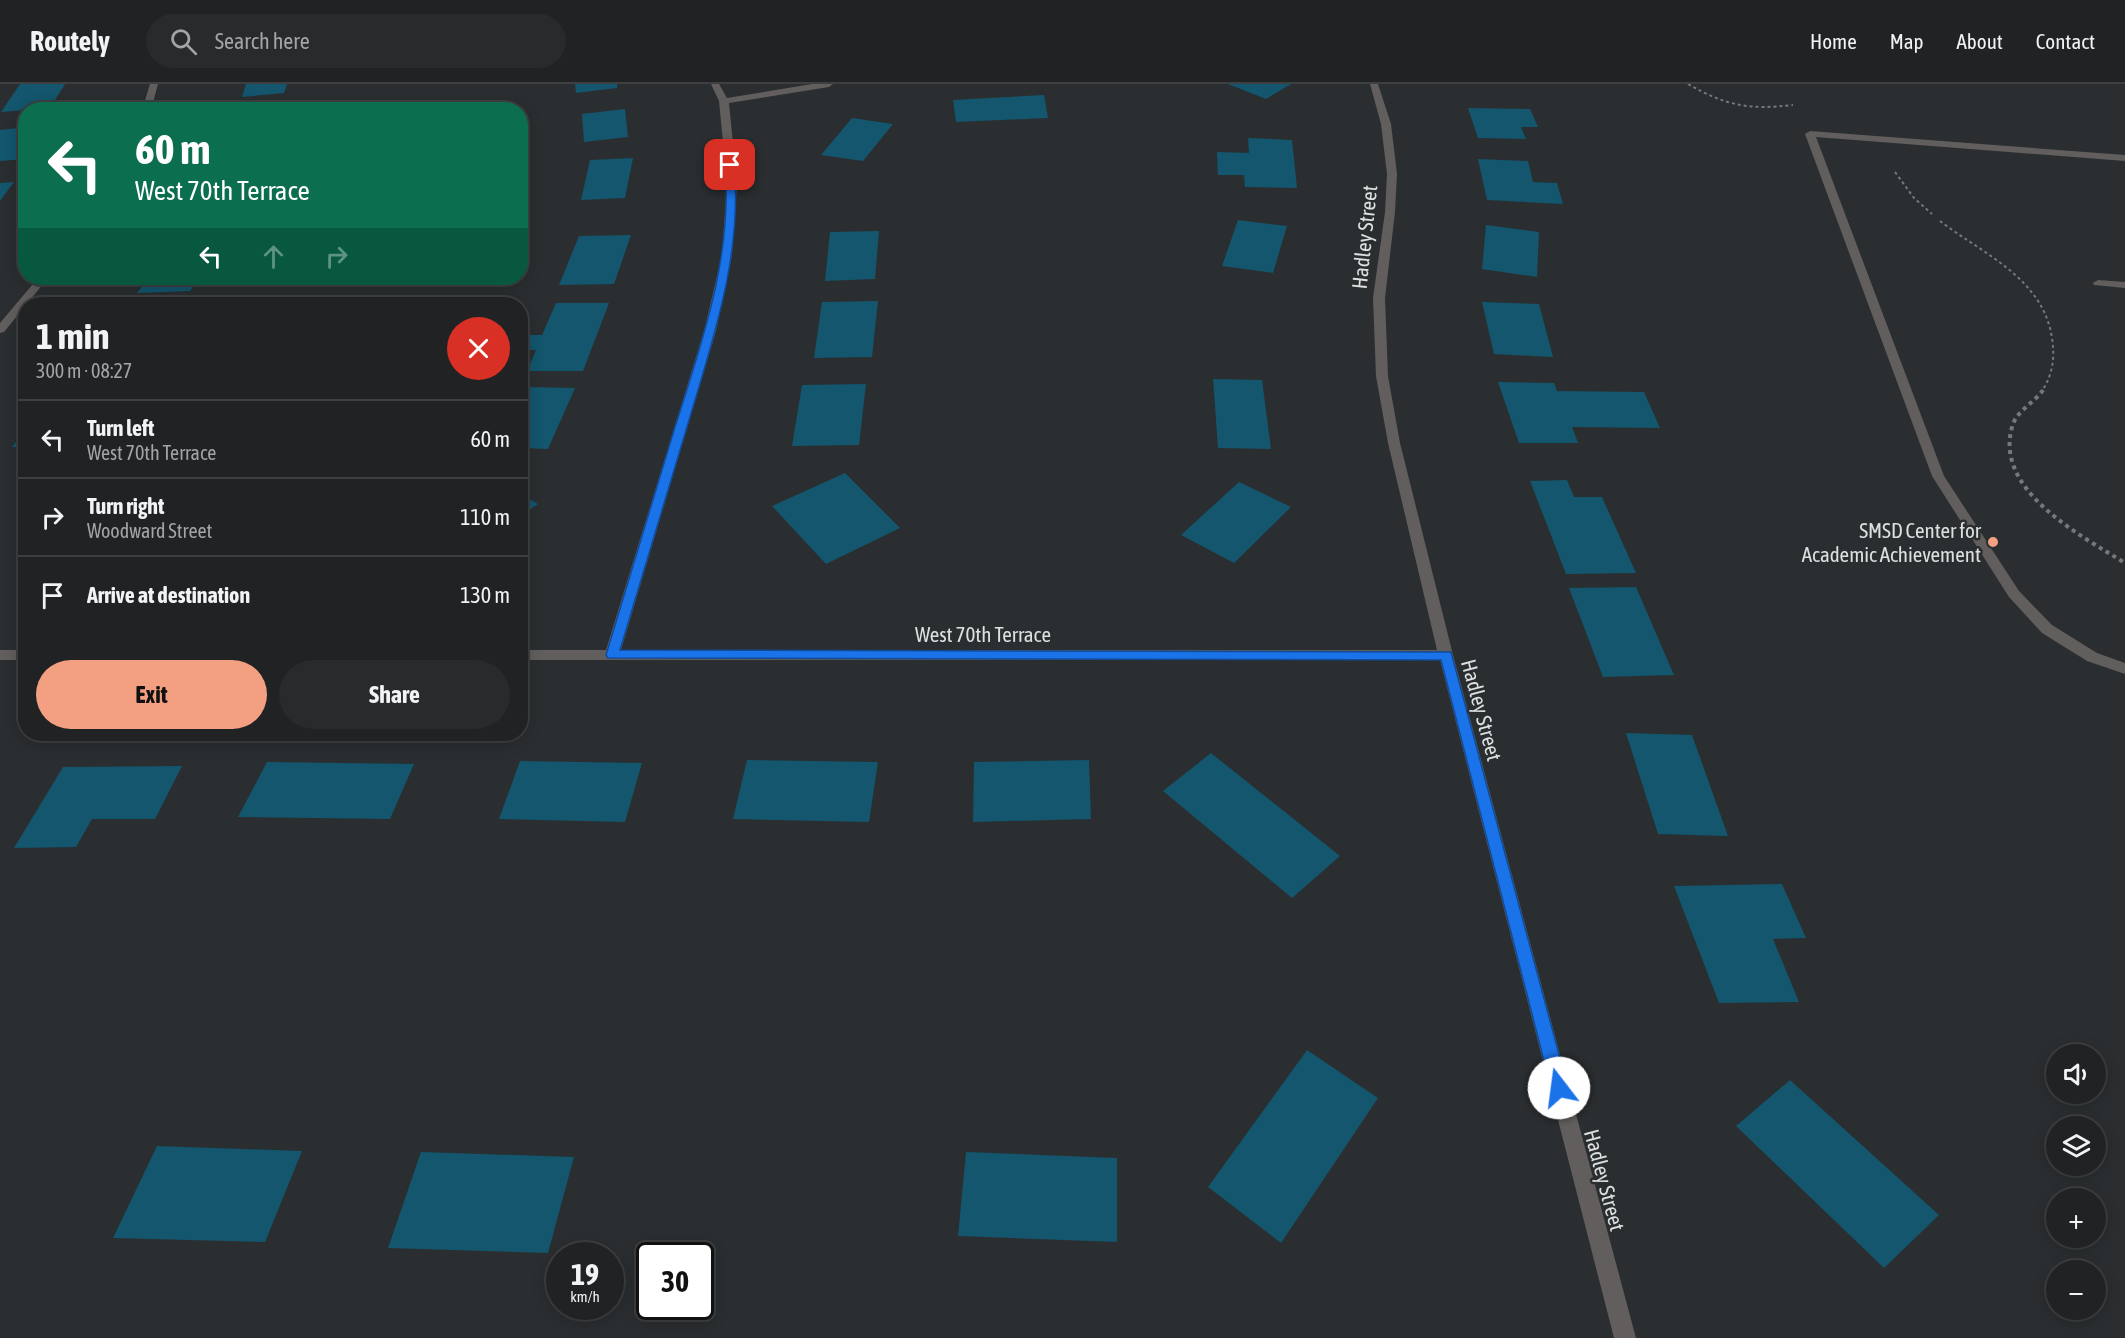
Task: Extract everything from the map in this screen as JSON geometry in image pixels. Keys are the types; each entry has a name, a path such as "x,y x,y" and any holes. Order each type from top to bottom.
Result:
{"street":[{"path":"148,102 154,84"},
{"path":"612,655 710,331 727,255 732,184 724,101 715,84"},
{"path":"724,101 829,84"},
{"name":"Hadley Street","path":"1374,84 1386,124 1392,174 1390,212 1379,298 1382,376 1394,443 1446,655 1625,1338"},
{"path":"2125,158 1810,134 1938,476 2014,594 2047,629 2092,657 2125,669"},
{"path":"2098,283 2125,285"},
{"path":"27,297 37,285"},
{"path":"0,330 18,308"},
{"path":"0,655 18,655"},
{"name":"West 70th Terrace","path":"528,655 1446,655"}],"path":[{"path":"1689,84 1728,105 1757,109 1802,104"},
{"path":"1892,168 1901,183 1932,214"},
{"path":"1940,221 2004,267 2036,295 2043,308 2053,342 2055,360 2053,375 2044,391 2015,420 2008,438 2010,459 2022,484 2064,526 2125,563"}],"building":[{"path":"20,84 65,84 54,102 18,102 18,111 1,112"},
{"path":"246,84 287,84 284,93 242,97"},
{"path":"575,84 617,84 617,88 576,93"},
{"path":"1228,84 1291,84 1266,99"},
{"path":"1044,95 1048,118 956,122 953,100"},
{"path":"1468,108 1530,109 1538,127 1521,127 1526,139 1478,138"},
{"path":"625,109 628,137 584,142 582,114"},
{"path":"852,118 893,124 863,161 821,155"},
{"path":"18,128 18,160 0,161 0,130"},
{"path":"1248,138 1292,140 1297,188 1245,187 1244,175 1218,175 1217,152 1249,153"},
{"path":"633,158 625,198 581,200 590,160"},
{"path":"1478,159 1528,161 1533,182 1557,183 1563,204 1487,200"},
{"path":"14,182 0,201 0,183"},
{"path":"1238,220 1287,226 1273,273 1222,266"},
{"path":"1486,225 1539,232 1537,277 1482,269"},
{"path":"879,231 875,279 825,281 830,232"},
{"path":"631,235 614,284 559,285 579,236"},
{"path":"143,285 195,285 190,291 137,293"},
{"path":"878,301 872,357 814,358 822,302"},
{"path":"1482,302 1539,304 1553,357 1494,354"},
{"path":"556,303 609,303 583,371 528,371 536,350 528,350 528,335 542,335"},
{"path":"1213,379 1262,380 1271,449 1218,448"},
{"path":"1498,382 1554,383 1557,391 1644,392 1660,428 1572,427 1578,443 1519,443"},
{"path":"866,384 859,445 792,446 802,385"},
{"path":"528,387 575,388 548,449 528,448"},
{"path":"18,439 18,447 12,447"},
{"path":"845,473 900,528 826,564 772,506"},
{"path":"1567,480 1574,497 1602,497 1636,573 1566,574 1530,481"},
{"path":"1239,482 1291,507 1234,563 1181,535"},
{"path":"528,498 538,504 528,511"},
{"path":"1636,587 1674,675 1603,677 1569,588"},
{"path":"1626,733 1692,735 1728,836 1658,834"},
{"path":"1211,753 1340,856 1292,898 1163,791"},
{"path":"747,760 878,762 869,822 733,819"},
{"path":"1089,760 1091,819 973,822 974,762"},
{"path":"520,761 642,763 625,822 499,819"},
{"path":"267,762 414,764 390,819 238,817"},
{"path":"182,766 155,819 92,819 76,847 14,848 63,767"},
{"path":"1782,884 1806,938 1773,939 1799,1002 1719,1003 1674,886"},
{"path":"1307,1050 1378,1098 1281,1243 1208,1187"},
{"path":"1790,1080 1939,1215 1884,1268 1736,1126"},
{"path":"157,1146 302,1151 265,1242 113,1238"},
{"path":"421,1152 574,1157 551,1242 546,1242 546,1253 388,1248"},
{"path":"966,1152 1117,1158 1117,1242 958,1236"}],"place":[{"name":"SMSD Center for Academic Achievement","path":"1993,542"}],"route":[{"path":"730,165 732,184 727,255 710,331 612,655 1446,655 1559,1088"}]}
